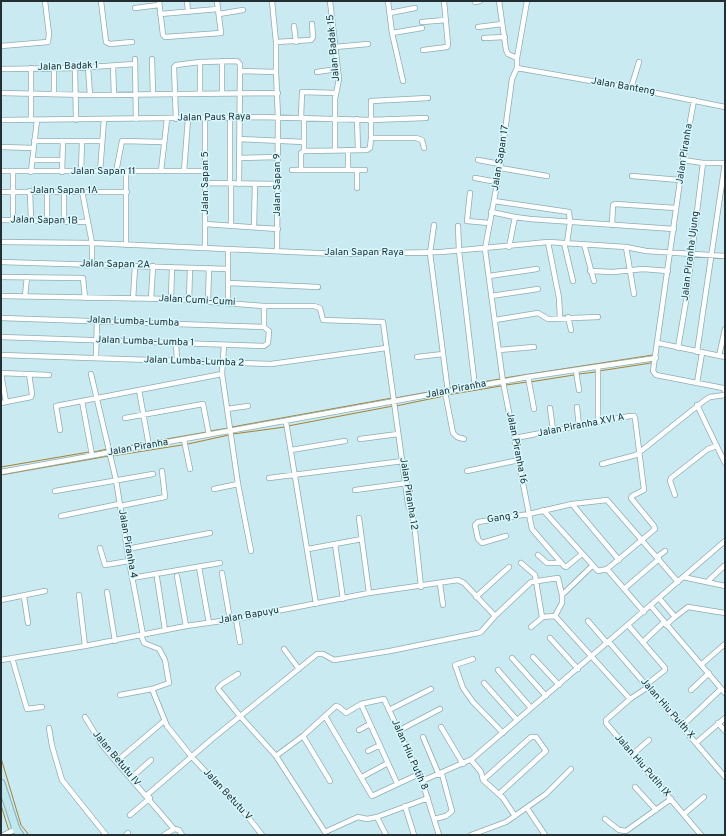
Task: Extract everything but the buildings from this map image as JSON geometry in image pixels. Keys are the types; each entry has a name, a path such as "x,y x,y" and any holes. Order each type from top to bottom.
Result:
{"main road":[{"path":"1,783 3,797 16,829 20,835"}],"street":[{"path":"1,46 46,43 49,40 50,34 45,1"},
{"path":"101,1 106,42 110,44 132,42"},
{"path":"187,1 188,12"},
{"path":"135,8 159,3 163,35 165,37 221,33 218,1"},
{"name":"Jalan Sapan 9","path":"272,1 276,42 276,73 278,93 278,251"},
{"name":"Jalan Badak 15","path":"330,1 339,79 336,93 335,150"},
{"path":"388,1 392,33 403,81"},
{"path":"423,50 447,47 448,45 444,1"},
{"path":"475,2 480,1"},
{"path":"499,1 506,52 517,58"},
{"path":"520,68 517,58 527,1"},
{"path":"390,12 415,8"},
{"path":"160,14 243,10"},
{"path":"422,22 446,20"},
{"path":"276,42 296,42 312,39 312,24"},
{"path":"478,27 502,24"},
{"path":"294,26 296,42"},
{"path":"392,33 422,28"},
{"path":"484,38 504,37"},
{"path":"335,47 368,44"},
{"path":"152,59 153,94"},
{"path":"222,61 222,93"},
{"name":"Jalan Badak 1","path":"1,69 75,68 113,66 135,62 136,94"},
{"path":"200,62 200,93"},
{"path":"176,119 175,66 200,62 239,62 239,184"},
{"path":"631,88 639,62"},
{"path":"113,66 114,95"},
{"path":"88,67 90,95"},
{"path":"31,68 31,120"},
{"path":"54,68 54,94"},
{"path":"75,68 77,95 76,120"},
{"name":"Jalan Banteng","path":"520,68 725,107"},
{"name":"Jalan Sapan 17","path":"495,320 485,249 500,166 512,79 520,68"},
{"path":"317,72 338,69"},
{"path":"240,71 276,73"},
{"path":"301,170 301,153 304,151 302,92 336,93"},
{"path":"1,93 77,95 278,93"},
{"path":"136,94 136,119"},
{"path":"304,151 367,150 370,148 371,138 370,102 374,99 428,98"},
{"name":"Jalan Piranha","path":"1,472 286,422 528,377 598,368 656,358 680,180 694,100"},
{"name":"Jalan Paus Raya","path":"1,120 188,119 239,117 370,120 426,118"},
{"name":"Jalan Sapan 5","path":"205,118 205,248"},
{"path":"230,118 231,226"},
{"path":"100,172 104,119"},
{"path":"161,171 167,119"},
{"path":"184,171 188,119"},
{"path":"357,119 358,150"},
{"path":"31,172 37,120"},
{"path":"239,138 304,142"},
{"path":"371,138 416,138 422,140 424,148"},
{"path":"34,141 102,141"},
{"path":"62,172 63,141"},
{"path":"80,172 82,141"},
{"path":"116,172 120,145 122,141 164,142"},
{"path":"1,148 33,148"},
{"path":"348,150 348,170"},
{"path":"239,158 278,157"},
{"path":"32,160 62,160"},
{"path":"478,160 547,176"},
{"path":"683,160 703,163 725,163 699,352 697,383"},
{"name":"Jalan Piranha Ujung","path":"678,348 692,254 703,163"},
{"path":"292,170 366,170"},
{"path":"356,188 357,170"},
{"name":"Jalan Sapan 11","path":"1,172 206,171"},
{"path":"12,172 13,220"},
{"path":"126,172 126,245"},
{"path":"632,176 680,180"},
{"path":"474,178 497,182"},
{"path":"206,183 278,184"},
{"path":"254,227 255,184"},
{"path":"30,191 31,220"},
{"path":"47,191 47,221"},
{"path":"82,191 92,243 92,265"},
{"name":"Jalan Sapan 1A","path":"1,192 127,192"},
{"path":"64,192 64,222"},
{"path":"470,193 467,222 489,223"},
{"path":"494,201 567,211 570,213 566,243 573,281"},
{"path":"612,225 613,205 615,204 676,208"},
{"path":"492,212 515,217 674,230"},
{"path":"509,247 515,217"},
{"name":"Jalan Sapan 1B","path":"1,220 88,222"},
{"path":"205,224 278,229"},
{"path":"434,225 430,252 443,354 446,392 453,433 457,437 464,439"},
{"path":"458,226 459,251 475,387"},
{"name":"Jalan Sapan Raya","path":"1,242 92,243 338,254 459,251 548,242 626,247 646,251 725,256"},
{"path":"548,242 559,298 560,318"},
{"path":"584,244 590,271 594,281"},
{"path":"626,247 634,294"},
{"path":"228,250 228,303"},
{"name":"Jalan Sapan 2A","path":"1,262 228,269"},
{"path":"133,299 135,266"},
{"path":"151,299 153,266"},
{"path":"171,300 172,267"},
{"path":"189,301 190,268"},
{"path":"208,302 209,268"},
{"path":"489,276 537,269"},
{"path":"590,271 613,272 630,269 668,271"},
{"path":"1,277 83,278 86,298"},
{"path":"26,296 27,277"},
{"path":"229,283 318,287"},
{"path":"491,296 538,289"},
{"name":"Jalan Cumi-Cumi","path":"1,296 151,299 320,308 323,320 383,322"},
{"path":"264,306 264,327"},
{"path":"495,320 538,313 546,318 598,317"},
{"name":"Jalan Lumba-Lumba","path":"1,318 264,327"},
{"path":"568,318 571,330"},
{"name":"Jalan Piranha 16","path":"495,320 503,382 532,529 561,564"},
{"path":"96,358 97,321"},
{"name":"Jalan Piranha 12","path":"383,322 398,434 407,483 408,504 414,522 421,587"},
{"name":"Jalan Lumba-Lumba 1","path":"1,337 266,346 268,343 269,331 264,327"},
{"path":"720,356 725,329"},
{"path":"176,342 177,361"},
{"path":"658,343 725,357"},
{"path":"224,345 222,374 238,484 251,551"},
{"path":"499,350 534,347"},
{"name":"Jalan Lumba-Lumba 2","path":"1,355 276,364 386,348"},
{"path":"416,357 443,354"},
{"path":"656,358 653,371 656,375 723,388 725,391"},
{"path":"598,368 598,422"},
{"path":"576,371 579,390"},
{"path":"29,374 32,394 31,397 4,402 1,374 29,374 50,375"},
{"name":"Jalan Piranha 4","path":"91,374 98,398 116,480 142,635"},
{"path":"60,430 56,406 222,374"},
{"path":"528,377 534,409"},
{"path":"139,390 149,446"},
{"path":"602,464 630,457 640,452 697,405 710,397 725,395"},
{"path":"82,400 92,455"},
{"path":"125,418 203,404 210,435"},
{"path":"697,405 725,463"},
{"path":"227,409 248,406"},
{"path":"576,407 579,426"},
{"path":"550,408 552,430"},
{"name":"Jalan Piranha XVI A","path":"515,438 634,416 640,452"},
{"path":"286,422 316,604"},
{"path":"360,440 398,434"},
{"path":"184,440 190,468"},
{"path":"291,450 345,441"},
{"path":"675,495 670,481 671,478 708,449 717,446"},
{"path":"543,510 592,566 598,571 607,570 643,540 655,527 631,498 644,490 640,452"},
{"path":"467,470 519,460"},
{"path":"269,478 403,461"},
{"path":"61,516 165,497 162,472"},
{"path":"55,491 153,474"},
{"path":"355,490 407,483"},
{"path":"214,489 238,484"},
{"path":"529,514 572,504 607,500 678,582"},
{"path":"572,504 619,560"},
{"name":"Gang 3","path":"506,536 482,543 478,539 475,525 478,522 529,514"},
{"path":"359,518 369,593"},
{"path":"127,549 210,533"},
{"path":"308,549 362,539"},
{"path":"422,781 471,760 725,541"},
{"path":"335,544 343,599"},
{"path":"100,548 105,565 129,561"},
{"path":"624,589 665,550"},
{"path":"538,555 549,564 561,564 566,566 582,554"},
{"path":"132,578 220,563"},
{"path":"521,563 528,570 534,573 538,582 541,613 543,617"},
{"path":"562,595 592,566"},
{"path":"707,582 724,566"},
{"path":"198,567 209,623"},
{"path":"495,616 476,597 509,567"},
{"path":"607,570 644,612"},
{"path":"222,573 230,620"},
{"path":"177,576 186,626"},
{"path":"683,577 724,585"},
{"path":"157,578 165,630"},
{"path":"130,815 191,756 299,669 320,654 334,660 390,651 478,633 481,632 495,616 531,582 558,578 562,595 562,605 555,616"},
{"name":"Jalan Bapuyu","path":"1,660 115,641 186,626 236,619 369,593 462,581 476,597"},
{"path":"440,584 443,604"},
{"path":"1,600 24,597 45,591"},
{"path":"107,592 115,641"},
{"path":"79,595 85,646"},
{"path":"24,597 28,623"},
{"path":"660,598 675,617"},
{"path":"651,606 665,624 702,664 723,691 682,726"},
{"path":"643,642 688,607 725,613"},
{"path":"531,627 543,617 555,616"},
{"path":"555,616 592,655 630,699 647,686 665,668 628,625"},
{"path":"236,619 240,642"},
{"name":"Jalan Hiu Puith X","path":"588,621 647,686 725,777"},
{"path":"120,695 152,689 169,683 170,680 162,652 144,643 142,635"},
{"path":"550,638 578,669"},
{"path":"702,664 725,644"},
{"path":"284,649 299,669"},
{"path":"533,657 559,685"},
{"path":"12,658 26,707 30,709 42,707"},
{"path":"512,658 546,696"},
{"path":"473,659 455,665 463,688 473,702 503,733"},
{"path":"498,670 531,708"},
{"path":"691,690 709,673"},
{"path":"238,674 218,688 240,716 276,756 325,832 358,817 367,819 376,817 428,798"},
{"path":"484,683 518,720"},
{"name":"Jalan Betutu V","path":"152,689 164,721 170,730 191,756 248,817 262,835"},
{"path":"389,710 431,689"},
{"name":"Jalan Hiu Putih 8","path":"361,704 383,698 420,774 439,835"},
{"name":"Jalan Hiu Putih IX","path":"630,699 606,721 607,725 701,835"},
{"path":"276,756 303,736 336,706 346,713 361,704 397,783"},
{"path":"398,731 440,709"},
{"path":"325,716 372,796 397,783 420,774"},
{"name":"Jalan Betutu IV","path":"85,717 92,732 174,829 179,830 182,835"},
{"path":"696,743 725,718"},
{"path":"117,761 164,721"},
{"path":"718,723 725,731"},
{"path":"359,730 370,724"},
{"path":"442,727 463,764"},
{"path":"49,728 52,746 62,780 106,835"},
{"path":"303,736 330,781"},
{"path":"423,737 441,774 452,811 446,816 434,819"},
{"path":"483,780 530,737 536,737 546,749 545,752 499,794"},
{"path":"633,754 649,740"},
{"path":"368,751 380,745"},
{"path":"131,778 151,760"},
{"path":"471,760 481,772 483,780 499,794 515,816"},
{"path":"362,777 388,764"},
{"path":"471,835 506,822 546,794 571,769"},
{"path":"635,787 656,810"},
{"path":"684,814 704,797"},
{"path":"606,819 624,832 671,799"},
{"path":"404,806 414,835"},
{"path":"527,808 545,835"},
{"path":"376,817 386,835"},
{"path":"4,835 16,829"},
{"path":"164,835 174,829"}],"waterway":[{"path":"504,378 653,355"},
{"path":"599,371 651,363"},
{"path":"579,374 596,372"},
{"path":"530,382 574,375"},
{"path":"476,383 500,379"},
{"path":"506,385 527,382"},
{"path":"448,388 473,384"},
{"path":"447,395 501,386"},
{"path":"395,398 445,389"},
{"path":"396,406 444,396"},
{"path":"232,427 392,398"},
{"path":"288,426 393,406"},
{"path":"233,434 285,427"},
{"path":"210,431 229,428"},
{"path":"149,442 207,432"},
{"path":"188,444 229,435"},
{"path":"110,449 146,443"},
{"path":"112,456 182,445"},
{"path":"94,452 107,449"},
{"path":"1,467 89,452"},
{"path":"1,475 109,456"},
{"path":"1,758 21,825 29,835"},
{"path":"1,805 9,831"}]}
